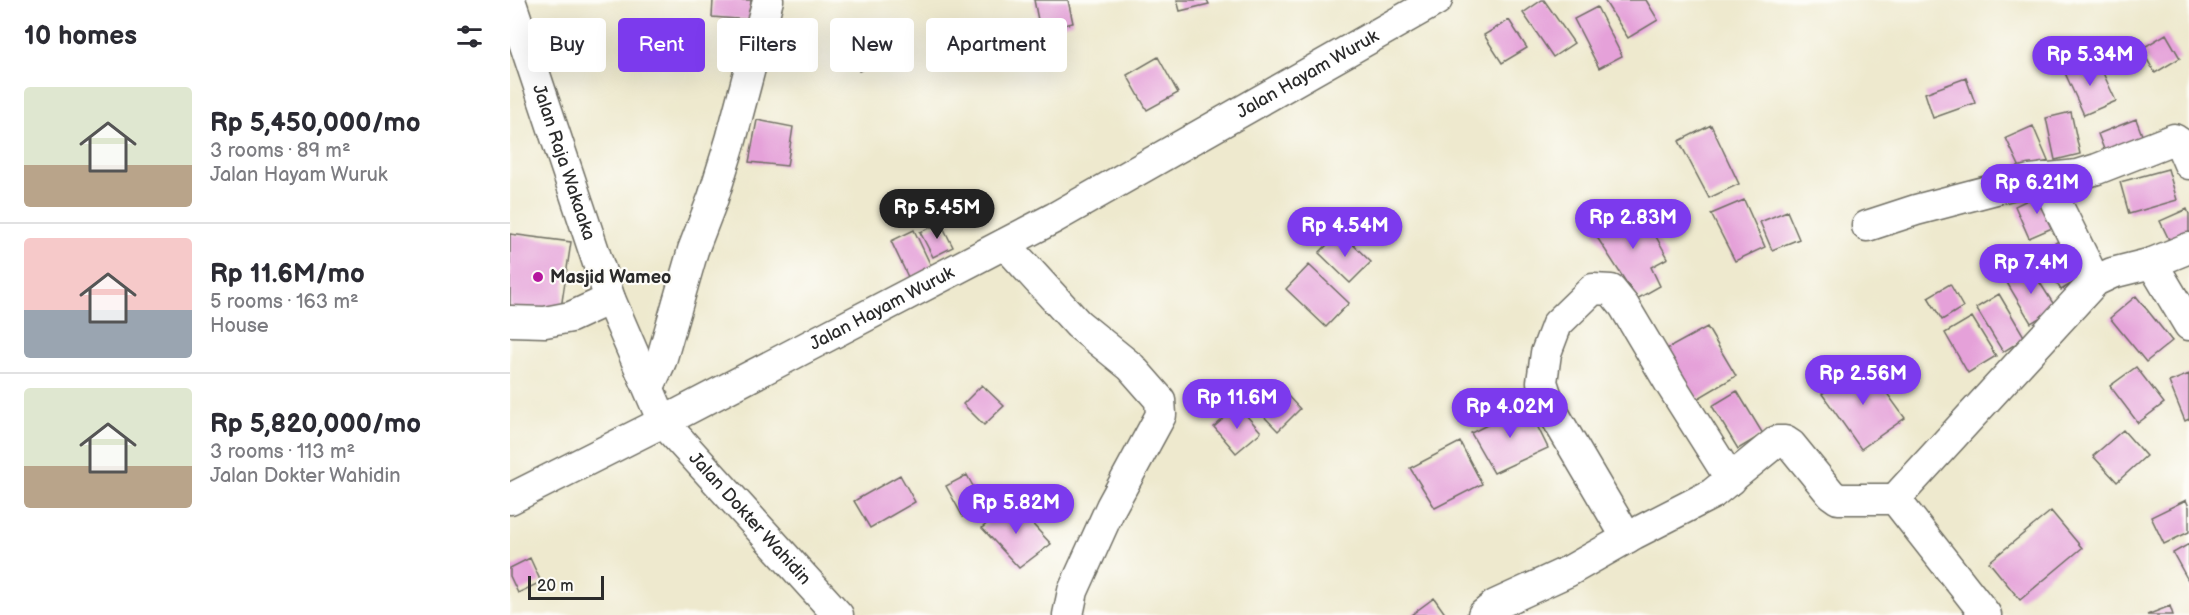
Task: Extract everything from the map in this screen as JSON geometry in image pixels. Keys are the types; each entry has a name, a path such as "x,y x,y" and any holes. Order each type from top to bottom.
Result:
{"street":[{"name":"Jalan Raja Wakaaka","path":"510,0 610,299 663,422"},
{"path":"649,387 661,361 693,250 713,198 768,0"},
{"name":"Jalan Hayam Wuruk","path":"510,500 1054,218 1437,0"},
{"path":"1867,226 1916,210 2030,180 2078,175 2097,170 2174,139 2180,143 2189,164"},
{"path":"2044,178 2095,281"},
{"path":"1005,244 1077,324 1131,368 1160,400 1161,415 1111,507 1073,591 1068,615"},
{"path":"1483,615 1495,605 1569,571 1713,494 1777,441 1781,440 1791,445 1831,494 1838,499 1895,500 2095,281 2112,273 2152,263 2189,248"},
{"path":"2152,263 2189,325"},
{"path":"1627,538 1551,409 1542,382 1546,352 1557,324 1593,289 1611,290 1624,306 1731,480"},
{"path":"510,321 544,322 571,317 610,299"},
{"name":"Jalan Dokter Wahidin","path":"663,422 838,615"},
{"path":"1895,500 1986,615"}],"building":[{"path":"713,0 751,0 750,18 712,17"},
{"path":"1034,0 1068,0 1073,23 1067,24 1067,18 1038,18"},
{"path":"1177,0 1207,0 1209,4 1180,11"},
{"path":"1542,0 1574,43 1553,57 1523,13"},
{"path":"1604,0 1646,0 1658,20 1628,38"},
{"path":"1597,7 1622,56 1599,68 1574,19"},
{"path":"1509,20 1527,48 1502,63 1484,35"},
{"path":"2166,34 2180,58 2155,73 2141,49"},
{"path":"1158,57 1178,93 1147,110 1127,75"},
{"path":"2097,60 2116,101 2084,115 2065,73"},
{"path":"1966,78 1975,103 1933,118 1925,93"},
{"path":"2071,112 2080,154 2055,160 2046,118"},
{"path":"2136,119 2145,143 2107,157 2098,134"},
{"path":"757,120 793,127 787,166 749,162"},
{"path":"1711,125 1739,184 1709,198 1679,141"},
{"path":"2033,126 2048,161 2022,172 2006,138"},
{"path":"2168,169 2177,200 2129,214 2120,182"},
{"path":"2044,192 2059,225 2029,238 2015,206"},
{"path":"1744,200 1765,247 1735,261 1711,214"},
{"path":"1638,205 1668,258 1651,267 1660,286 1637,299 1593,231"},
{"path":"2187,209 2189,238 2172,246 2160,221"},
{"path":"1787,211 1799,239 1772,250 1760,222"},
{"path":"941,223 953,247 933,257 920,232"},
{"path":"914,230 932,268 909,279 891,241"},
{"path":"1340,232 1371,262 1350,283 1319,253"},
{"name":"Masjid Wameo","path":"510,234 571,242 560,315 510,311"},
{"path":"2062,239 2084,276 2061,290 2038,253"},
{"path":"1309,265 1349,303 1326,327 1286,289"},
{"path":"2030,267 2056,308 2031,323 2006,281"},
{"path":"1950,284 1963,307 1942,320 1928,297"},
{"path":"1999,294 2025,338 2003,352 1976,308"},
{"path":"2136,296 2172,341 2146,362 2110,318"},
{"path":"1972,317 1996,356 1968,373 1945,333"},
{"path":"1707,327 1736,376 1697,399 1665,350"},
{"path":"1865,363 1905,418 1861,449 1822,394"},
{"path":"2136,367 2164,403 2138,423 2110,386"},
{"path":"2189,374 2189,419 2185,421 2169,382"},
{"path":"1273,380 1300,409 1278,431 1250,402"},
{"path":"982,385 1004,406 984,425 963,404"},
{"path":"1737,391 1763,434 1738,449 1712,406"},
{"path":"1527,405 1548,448 1494,473 1471,433"},
{"path":"1238,406 1261,432 1236,453 1214,427"},
{"path":"2123,430 2146,456 2117,482 2093,456"},
{"path":"1460,442 1482,484 1435,508 1410,468"},
{"path":"900,475 915,502 870,528 854,501"},
{"path":"967,475 983,505 963,517 946,486"},
{"path":"2186,500 2189,507 2189,532 2164,544 2151,517"},
{"path":"1011,501 1051,544 1019,568 982,528"},
{"path":"2051,511 2082,548 2020,600 1989,562"},
{"path":"2189,544 2189,582 2173,553"},
{"path":"530,558 541,582 518,593 510,576 510,568"},
{"path":"1434,598 1446,615 1411,615"},
{"path":"2170,606 2173,615 2147,615"}],"place":[{"name":"Masjid Wameo","path":"538,277"}]}
